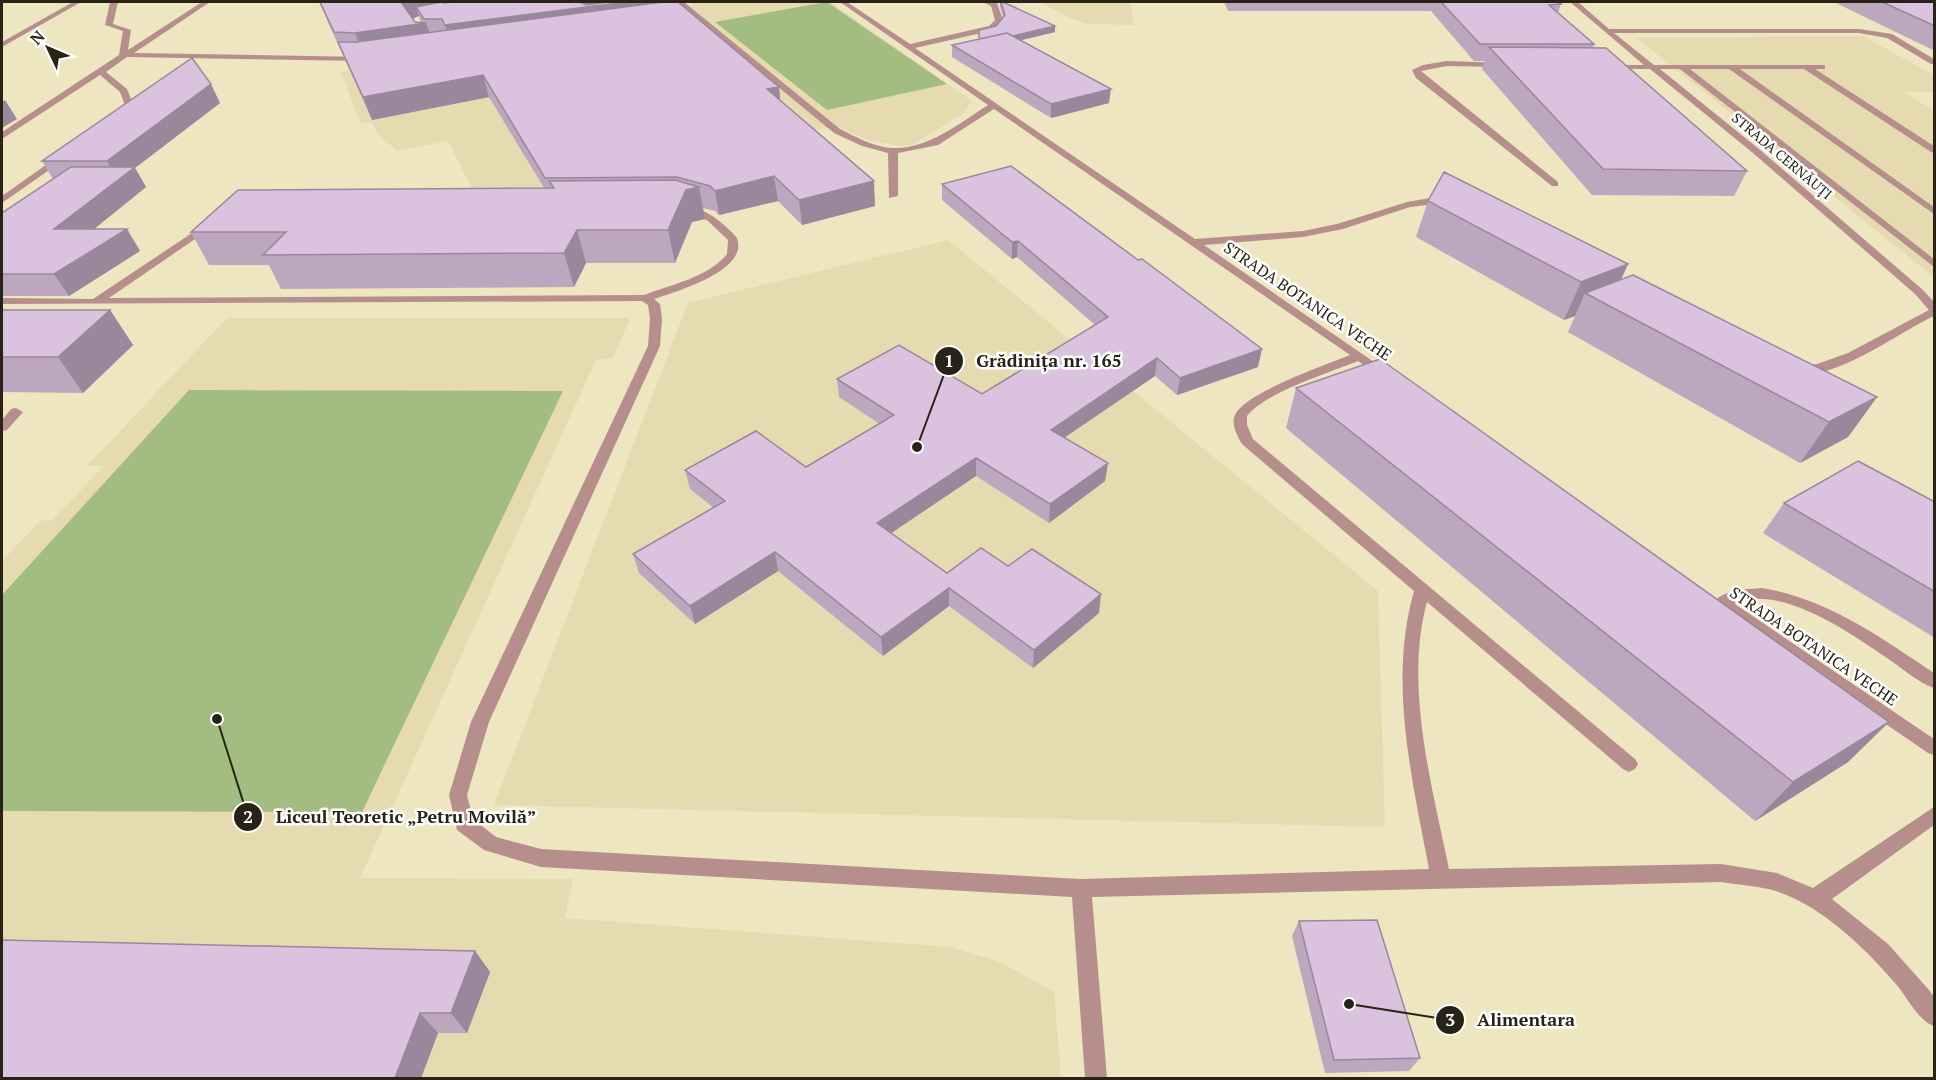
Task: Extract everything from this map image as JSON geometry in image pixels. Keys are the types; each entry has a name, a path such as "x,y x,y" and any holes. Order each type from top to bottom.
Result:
{"street":[{"path":"2,45 77,2"},
{"path":"114,2 110,25 127,30 123,55"},
{"path":"2,136 206,2"},
{"path":"670,5 681,2 837,132 865,144 893,151 934,143 993,106"},
{"name":"STRADA BOTANICA VECHE","path":"843,2 1396,381"},
{"path":"909,47 992,28 999,20 994,5 987,2"},
{"name":"STRADA CERNĂUȚI","path":"1574,2 1756,151 1919,292 1935,310"},
{"path":"659,18 694,14"},
{"path":"1607,31 1859,31 1889,36 1935,62"},
{"path":"123,55 375,57"},
{"path":"1512,66 1442,65 1425,66 1416,70 1419,76 1555,184"},
{"path":"1593,66 1822,67"},
{"path":"1682,67 1935,264"},
{"path":"1731,67 1935,211"},
{"path":"1806,67 1935,150"},
{"path":"100,71 124,91 131,109 113,122"},
{"path":"2,200 76,148"},
{"path":"893,151 893,196"},
{"path":"1192,242 1242,241 1317,232 1420,200 1435,198 1462,202"},
{"path":"2,301 645,298 706,274 725,262 732,254 733,240 710,215 698,210 670,207"},
{"path":"96,302 216,220"},
{"path":"645,298 654,304 656,319 654,346 480,722 458,795 464,824 491,844 541,858 1081,888 1721,873 1777,882 1815,899 1848,922 1878,948 1912,983 1935,1015"},
{"path":"1789,370 1810,370 1845,359 1935,310"},
{"path":"1359,356 1265,395 1244,408 1240,417 1241,430 1247,441 1629,764"},
{"path":"2,427 16,412"},
{"path":"1423,589 1414,621 1411,656 1414,740 1441,878"},
{"name":"STRADA BOTANICA VECHE","path":"1935,681 1814,606 1779,595 1759,593 1718,601 1935,748"},
{"path":"1815,899 1935,815"},
{"path":"1081,888 1096,1078"}],"shaded area":[{"path":"689,2 830,2 972,101 964,113 912,145 899,146 871,141 838,127 765,135 480,204 448,141 397,151 378,134 371,122 361,124 341,72 349,70 354,63 693,5"},
{"path":"1039,2 1175,2 1130,3 1134,25 1089,24 1072,19"},
{"path":"1863,36 1934,75 1934,92 1905,92 1934,111 1934,277 1637,38"},
{"path":"948,240 1378,591 1385,827 494,805 688,303"},
{"path":"227,318 630,318 613,358 596,360 360,878 573,879 565,918 950,947 1000,962 1054,992 1061,1078 2,1078 2,561 40,521 52,520 104,466 87,466"}],"green space":[{"path":"827,2 947,84 827,110 715,22"},
{"path":"189,390 563,391 362,812 2,811 2,595"}],"building":[{"path":"320,2 401,2 415,22 426,23 355,33 334,32"},
{"path":"441,2 580,2 586,5 626,2 445,25 442,19 424,19 416,7"},
{"path":"663,2 678,2 779,87 767,89 874,181 799,200 774,176 715,191 710,186 677,177 545,178 483,75 363,97 338,42 356,42"},
{"path":"1001,2 1055,26 1013,36 1007,33 979,39 979,30 996,26 1005,15"},
{"path":"1441,2 1558,2 1561,4 1549,5 1594,44 1480,44"},
{"path":"1882,2 1935,2 1935,26"},
{"path":"1007,33 1111,89 1051,104 952,45"},
{"path":"1489,47 1606,48 1747,171 1603,169"},
{"path":"192,58 211,84 107,161 42,161"},
{"path":"1011,166 1138,260 1142,259 1262,349 1180,378 1157,358 1051,430 1108,463 1050,504 976,458 877,523 947,573 981,548 1008,566 1032,549 1101,594 1034,650 949,588 881,637 775,552 690,606 633,554 725,501 685,470 756,431 806,467 894,415 837,379 899,345 982,394 1108,317 1018,241 1012,242 942,184"},
{"path":"71,167 135,167 54,229 127,229 54,274 2,274 2,213"},
{"path":"1444,172 1628,264 1581,282 1428,201"},
{"path":"675,180 699,187 686,190 668,230 577,230 564,253 263,255 286,232 191,232 238,190 554,188 549,181"},
{"path":"1633,275 1877,397 1829,422 1585,293"},
{"path":"2,310 110,310 58,357 2,357"},
{"path":"1380,359 1889,722 1793,782 1296,388"},
{"path":"1858,461 1935,502 1935,592 1784,503"},
{"path":"1377,920 1420,1058 1334,1060 1299,921"},
{"path":"2,940 475,951 451,1013 420,1013 395,1078 2,1078"}],"place":[{"name":"Grădinița nr. 165","path":"917,447"},
{"name":"Liceul Teoretic „Petru Movilă”","path":"217,719"},
{"name":"Alimentara","path":"1349,1004"}]}
